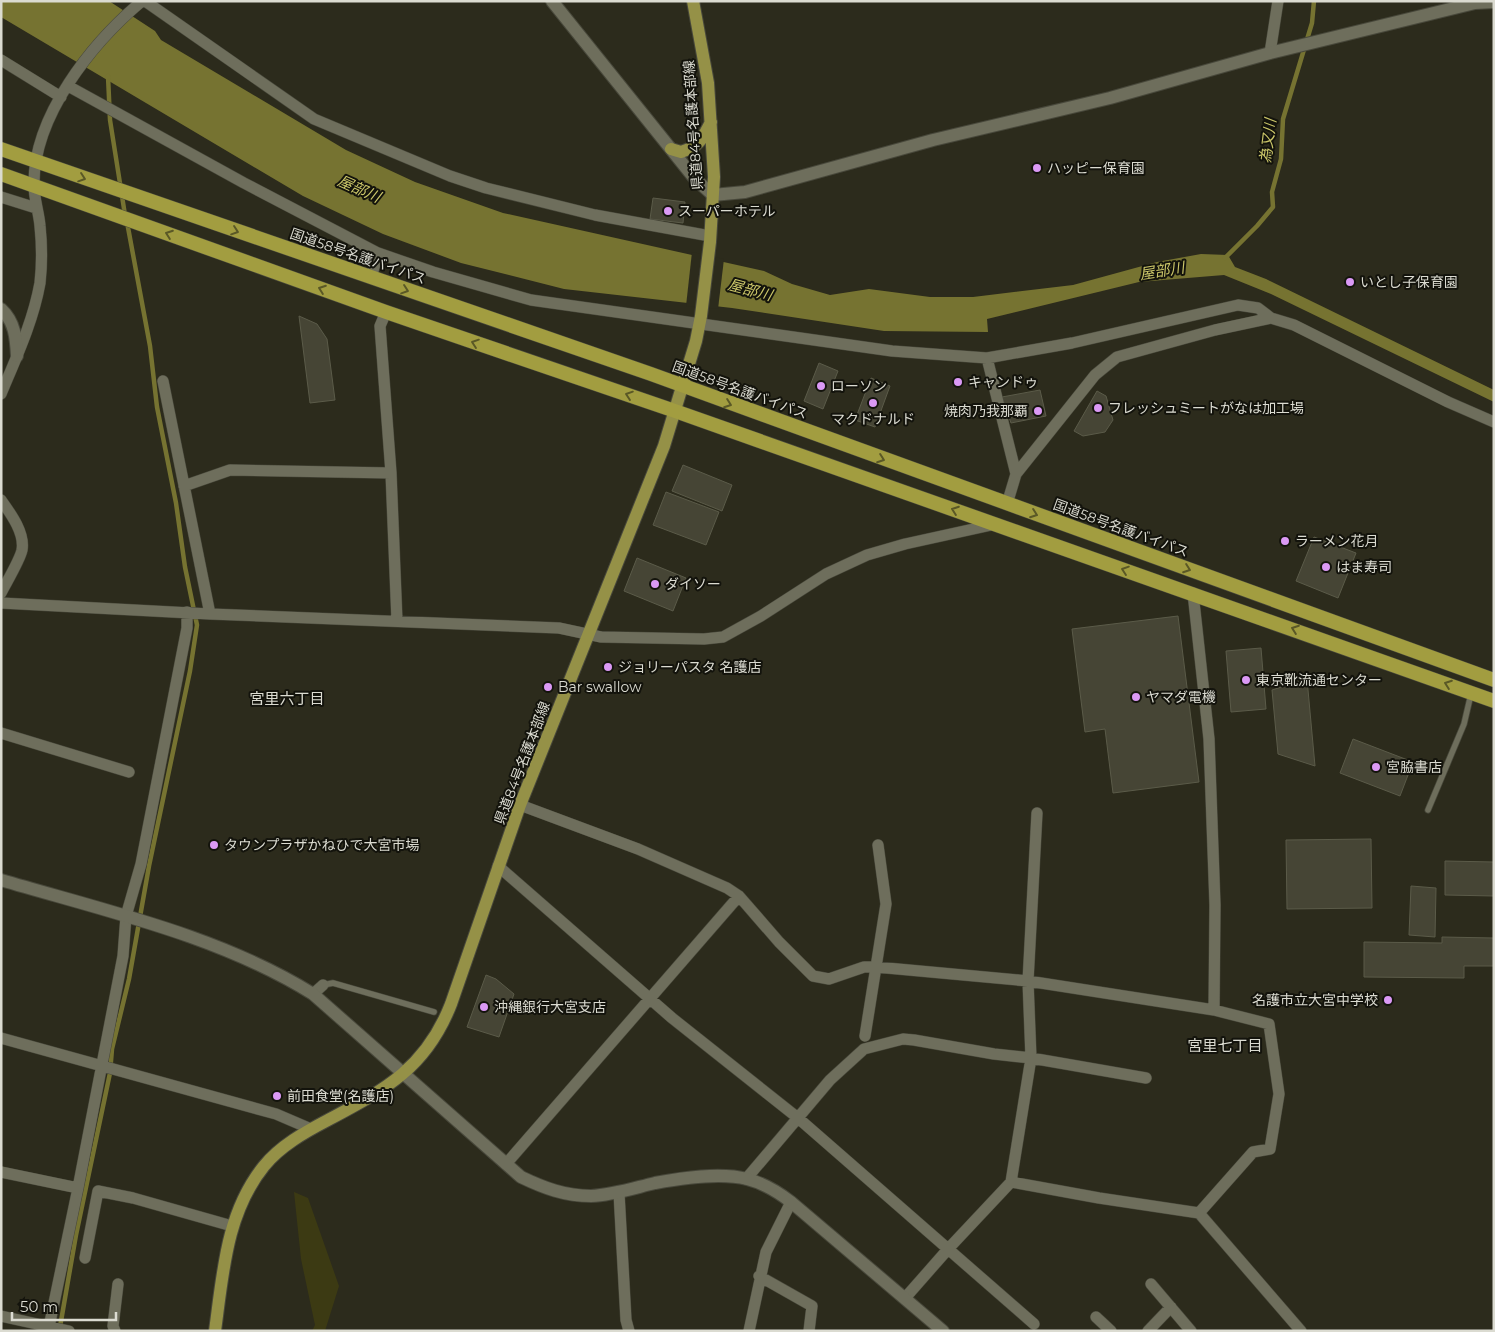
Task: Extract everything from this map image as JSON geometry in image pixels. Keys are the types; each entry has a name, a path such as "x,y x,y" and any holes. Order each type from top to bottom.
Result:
{"highway":[{"name":"国道58号名護バイパス","path":"1,149 683,386 1494,680"},
{"path":"1,174 386,312 675,411 1494,701"}],"main road":[{"name":"県道84号名護本部線","path":"215,1331 222,1278 232,1226 250,1186 264,1165 284,1147 310,1129 377,1092 404,1074 427,1050 442,1027 520,805 664,446 683,386 700,320 714,195 708,83 693,1"},
{"path":"671,149 681,152 700,143 711,122"}],"street":[{"path":"1,394 28,328 40,283 42,251 34,186 40,142 61,97 101,40 128,13 144,1 314,119 450,176 486,188 596,215 710,239"},
{"path":"552,1 695,179 714,195 745,192 933,140 1110,98 1270,53 1475,3 1494,2"},
{"path":"1270,53 1278,1"},
{"path":"1,60 61,97"},
{"path":"68,86 244,183 378,253 433,272 531,300 700,320 892,351 987,358 1072,343 1238,305 1258,308 1271,318 1294,325 1448,402 1494,422"},
{"path":"1,197 36,208"},
{"path":"371,278 378,253"},
{"path":"1,309 7,314 14,328 17,356"},
{"path":"386,312 380,326 391,473 396,621"},
{"path":"1007,504 1016,474 1095,376 1117,357 1214,330 1271,318"},
{"path":"987,358 1016,474"},
{"path":"163,381 210,614"},
{"path":"184,486 230,470 391,473"},
{"path":"1,500 14,518 21,537 22,550 1,593"},
{"path":"1,603 210,614 559,628 601,636 704,640 723,637 761,616 826,574 867,555 904,544 996,524"},
{"path":"1193,593 1209,739 1215,905 1214,1010"},
{"path":"50,1327 124,956 128,917 187,628 187,612"},
{"path":"1,733 129,772"},
{"path":"520,805 638,849 727,888 739,896 779,942 813,976 829,979 864,967 876,967 1028,981 1214,1010 1269,1024 1279,1094 1270,1150 1253,1152 1199,1213"},
{"path":"905,1298 1011,1182 1031,1058 1028,981 1037,813"},
{"path":"865,1036 886,904 878,845"},
{"path":"498,866 651,999 798,1118 1034,1324"},
{"path":"1,880 199,940 243,957 295,983 313,994 521,1177 554,1192 591,1196 619,1193 655,1183 714,1176 746,1179 778,1193 943,1331"},
{"path":"506,1164 739,896"},
{"path":"313,994 323,985"},
{"path":"1,1038 276,1114 310,1129"},
{"path":"746,1179 830,1080 864,1049 884,1043 903,1039 1031,1058 1146,1078"},
{"path":"1,1172 78,1188"},
{"path":"1011,1182 1199,1213 1301,1331"},
{"path":"85,1258 98,1191 133,1198 232,1226"},
{"path":"619,1193 626,1320 629,1331"},
{"path":"749,1331 759,1276 766,1252 791,1202"},
{"path":"759,1276 812,1306 809,1331"},
{"path":"115,1331 113,1326 118,1284"},
{"path":"1151,1284 1191,1331"},
{"path":"1148,1331 1172,1307"},
{"path":"1,1316 67,1330"},
{"path":"1096,1317 1111,1331"}],"lane":[{"path":"1428,810 1464,724 1471,692"},
{"path":"323,985 333,983 434,1012"}],"shaded area":[{"path":"294,1192 308,1198 339,1286 325,1331 312,1331 315,1325 301,1259"}],"water":[{"name":"屋部川","path":"1,1 109,1 155,31 161,40 346,150 415,182 503,213 764,271 792,284 830,295 869,289 930,297 973,297 1073,285 1157,262 1201,254 1228,255 1235,267 1266,279 1494,390 1494,402 1271,294 1224,275 1139,282 987,319 988,332 884,331 732,308 564,289 461,263 383,234 303,196 1,17"}],"pier":[{"path":"692,252 724,259 718,309 686,306"}],"building":[{"name":"スーパーホテル","path":"653,198 685,202 683,223 650,219"},
{"path":"299,316 317,324 327,339 335,400 310,403"},
{"name":"ローソン","path":"819,363 838,371 823,409 804,401"},
{"name":"マクドナルド","path":"871,378 890,386 875,427 855,420"},
{"path":"1040,390 1046,416 1011,423 1002,397"},
{"name":"フレッシュミートがなは加工場","path":"1097,391 1106,396 1113,420 1105,432 1083,436 1074,431"},
{"path":"683,465 732,485 722,511 672,491"},
{"path":"666,492 719,512 706,545 653,525"},
{"name":"はま寿司","path":"1314,537 1356,553 1338,598 1296,581"},
{"name":"ダイソー","path":"637,558 686,578 673,611 624,591"},
{"path":"1178,616 1199,782 1113,793 1105,729 1085,732 1072,629"},
{"name":"東京靴流通センター","path":"1261,648 1266,709 1231,712 1226,651"},
{"path":"1307,679 1315,766 1278,754 1272,690"},
{"name":"宮脇書店","path":"1353,739 1413,762 1400,796 1340,773"},
{"path":"1371,839 1372,908 1287,909 1286,840"},
{"path":"1445,861 1494,862 1494,896 1445,895"},
{"path":"1411,886 1436,888 1435,937 1409,935"},
{"path":"1442,937 1494,938 1494,966 1464,966 1464,978 1364,977 1364,942 1442,943"},
{"path":"486,975 496,979 514,994 499,1037 467,1027"}],"waterway":[{"name":"為又川","path":"1225,258 1273,207 1272,192 1281,159 1283,119 1312,23 1314,1"},
{"path":"108,76 110,120 125,215"},
{"path":"60,1327 76,1235 110,1073 112,1049 129,979 149,866 190,671 197,625 157,407 150,346 127,222"}],"place":[{"name":"ハッピー保育園","path":"1037,168"},
{"name":"スーパーホテル","path":"668,211"},
{"name":"いとし子保育園","path":"1350,282"},
{"name":"キャンドゥ","path":"958,382"},
{"name":"ローソン","path":"821,386"},
{"name":"マクドナルド","path":"873,403"},
{"name":"フレッシュミートがなは加工場","path":"1098,408"},
{"name":"焼肉乃我那覇","path":"1038,411"},
{"name":"ラーメン花月","path":"1285,541"},
{"name":"はま寿司","path":"1326,567"},
{"name":"ダイソー","path":"655,584"},
{"name":"ジョリーパスタ 名護店","path":"608,667"},
{"name":"東京靴流通センター","path":"1246,680"},
{"name":"Bar swallow","path":"548,687"},
{"name":"ヤマダ電機","path":"1136,697"},
{"name":"宮脇書店","path":"1376,767"},
{"name":"タウンプラザかねひで大宮市場","path":"214,845"},
{"name":"名護市立大宮中学校","path":"1388,1000"},
{"name":"沖縄銀行大宮支店","path":"484,1007"},
{"name":"前田食堂(名護店)","path":"277,1096"}],"district":[{"name":"宮里六丁目","path":"287,699"},
{"name":"宮里七丁目","path":"1225,1046"}]}
